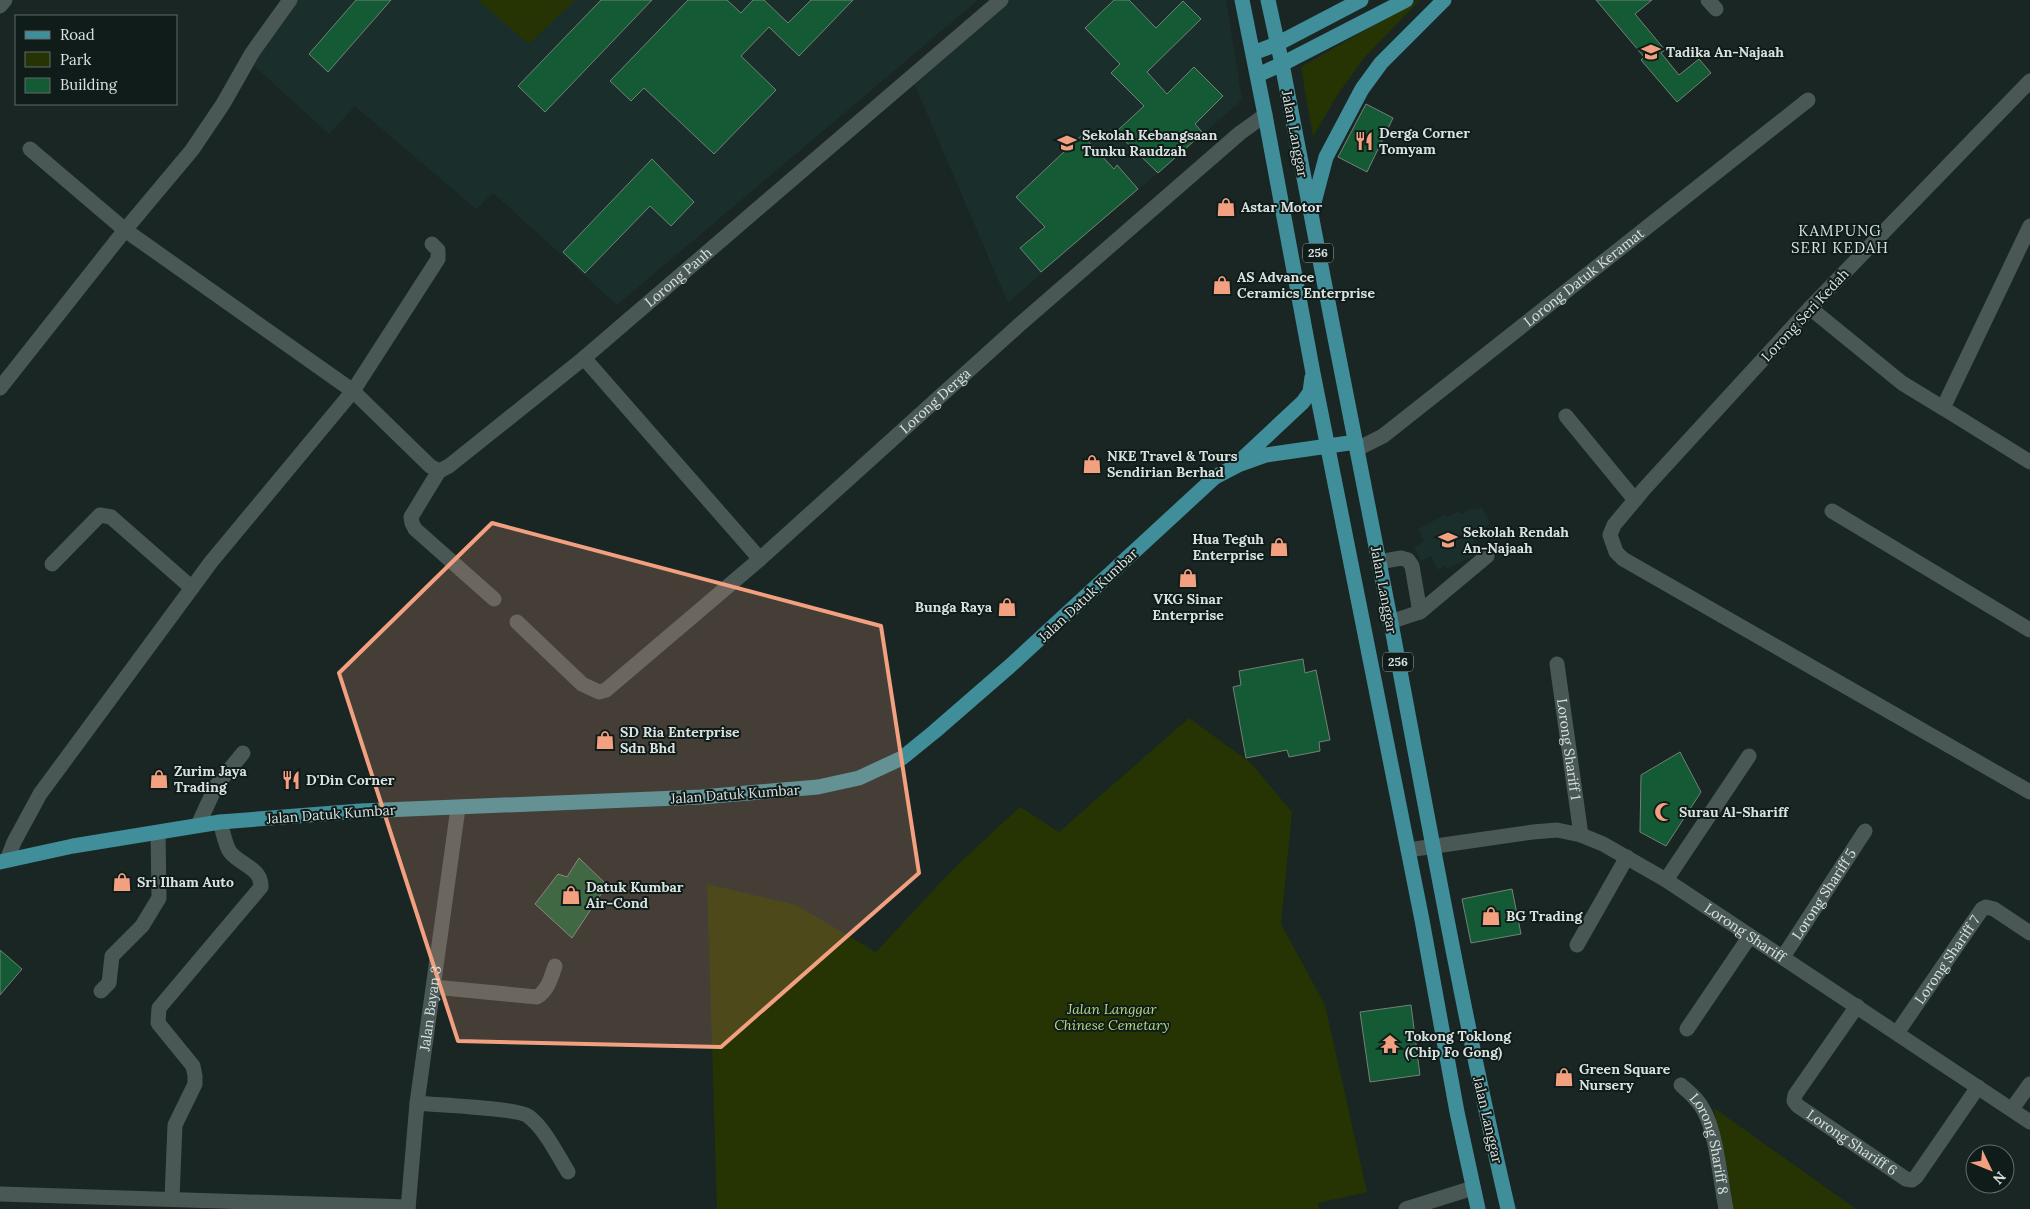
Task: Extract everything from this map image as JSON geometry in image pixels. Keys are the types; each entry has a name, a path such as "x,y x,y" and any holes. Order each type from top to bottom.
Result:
{"main road":[{"name":"Jalan Langgar","path":"1242,0 1258,75 1313,373 1408,850 1455,1102 1478,1209"},
{"name":"Jalan Langgar","path":"1268,0 1379,562 1445,914 1480,1086 1508,1209"},
{"path":"1253,53 1277,44 1361,0"},
{"path":"1258,75 1406,0"},
{"path":"1311,218 1326,156 1362,89 1381,63 1444,0"},
{"path":"1214,477 1243,459 1294,412 1310,392 1313,373"},
{"name":"Jalan Datuk Kumbar","path":"3,861 73,846 220,822 360,811 701,797 810,788 859,778 902,758 934,732 1010,666 1214,477 1266,454 1328,446 1356,446"}],"street":[{"path":"0,6 5,0"},
{"path":"0,388 125,230 192,150 223,104 252,53 290,0"},
{"name":"Lorong Pauh","path":"439,471 450,466 584,358 1001,0"},
{"name":"Lorong Seri Kedah","path":"2030,81 1810,308 1645,488 1614,525 1610,535 1616,552 1622,559 2030,792"},
{"name":"Lorong Datuk Keramat","path":"1356,446 1384,436 1808,100"},
{"name":"Lorong Derga","path":"517,622 582,684 599,692 606,690 760,559 1018,326 1240,133 1265,115"},
{"path":"30,149 125,230 353,391 430,466 439,471 411,517 412,523 415,529 494,599"},
{"path":"1943,408 2030,226"},
{"path":"3,861 40,794 211,562 353,391 438,259 438,250 432,244"},
{"path":"1810,308 1902,383 2030,462"},
{"path":"584,358 760,559"},
{"path":"1566,416 1635,500"},
{"path":"1832,511 2030,630"},
{"path":"52,564 100,515 111,517 192,588"},
{"path":"1390,622 1420,612 1487,556"},
{"path":"1379,562 1401,558 1408,560 1412,566 1420,612"},
{"name":"Lorong Shariff 1","path":"1557,664 1581,835"},
{"path":"198,825 216,786 243,753"},
{"path":"1666,880 1749,756"},
{"name":"Jalan Bayan 3","path":"408,1208 417,1103 458,808"},
{"path":"172,1198 175,1125 195,1084 196,1076 193,1066 158,1022 159,1008 261,887 261,880 258,874 230,852 220,822"},
{"name":"Lorong Shariff","path":"1408,850 1533,832 1557,830 1581,835 1627,857 1666,880 2030,1122"},
{"name":"Lorong Shariff 5","path":"1783,957 1865,831"},
{"path":"101,991 109,982 112,956 142,926 159,898 158,833"},
{"path":"1577,946 1627,857"},
{"name":"Lorong Shariff 7","path":"1897,1033 1978,912 1986,907 1990,908 2030,933"},
{"path":"1687,1030 1750,936"},
{"path":"434,987 537,997 543,994 549,984 554,966"},
{"name":"Lorong Shariff 6","path":"1857,1006 1794,1095 1794,1101 1798,1106 1898,1174 1908,1180 1916,1177 1978,1087"},
{"path":"2012,1110 2030,1084"},
{"name":"Lorong Shariff 8","path":"1681,1085 1693,1096 1705,1112 1711,1129 1726,1209"},
{"path":"417,1103 493,1109 526,1114 536,1123 568,1172"},
{"path":"1406,1209 1474,1188"},
{"path":"0,1194 115,1203 172,1198 408,1208"}],"highlighted area":[{"path":"492,523 881,626 919,873 721,1047 458,1041 339,673"}],"shaded area":[{"path":"298,0 978,0 617,305 493,193 476,209 355,106 329,134 250,62"},
{"name":"Sekolah Kebangsaan Tunku Raudzah","path":"1006,0 1226,0 1242,100 1008,303 913,81"},
{"name":"Sekolah Rendah An-Najaah","path":"1475,507 1476,510 1482,507 1490,524 1484,527 1487,531 1473,538 1476,546 1471,548 1475,555 1447,569 1445,566 1438,570 1431,556 1421,561 1414,547 1424,542 1418,529 1445,515 1447,517 1459,511 1461,514"}],"green space":[{"path":"478,0 575,0 529,44"},
{"path":"1420,0 1364,58 1338,94 1313,137 1301,67"},
{"name":"Jalan Langgar Chinese Cemetary","path":"1189,718 1251,763 1292,812 1281,924 1325,1005 1367,1192 1318,1203 1319,1209 717,1209 707,884 796,905 876,952 953,869 1020,807 1059,832"},
{"path":"1714,1108 1856,1209 1732,1209"}],"building":[{"path":"356,0 391,0 328,72 309,54"},
{"path":"601,0 652,0 545,112 518,86"},
{"path":"688,0 727,0 741,13 753,0 764,0 788,23 811,0 853,0 799,56 769,27 741,56 776,90 714,154 644,88 631,101 610,81"},
{"path":"1114,0 1129,0 1156,28 1183,1 1201,19 1147,72 1167,94 1194,67 1223,96 1195,124 1203,133 1158,173 1116,132 1144,106 1111,73 1120,64 1085,28"},
{"name":"Tadika An-Najaah","path":"1596,0 1652,0 1635,14 1665,50 1661,53 1679,75 1699,59 1711,73 1677,102 1641,60 1644,57"},
{"path":"1366,104 1393,118 1367,172 1338,157"},
{"path":"1082,135 1114,169 1117,165 1138,189 1041,272 1020,248 1045,227 1016,197"},
{"path":"652,159 694,202 671,226 650,206 585,273 563,252"},
{"path":"1303,659 1305,673 1316,670 1330,740 1319,742 1320,751 1289,757 1287,750 1246,758 1233,687 1241,685 1239,671"},
{"name":"Surau Al-Shariff","path":"1680,752 1701,792 1666,846 1640,832 1641,775"},
{"name":"Datuk Kumbar Air-Cond","path":"579,858 607,885 572,938 535,904 558,874 567,877"},
{"name":"BG Trading","path":"1512,889 1521,934 1471,943 1462,899"},
{"path":"0,950 22,969 0,995"},
{"name":"Tokong Toklong (Chip Fo Gong)","path":"1411,1005 1420,1075 1370,1082 1360,1012"}],"place":[{"name":"Tadika An-Najaah","path":"1651,52"},
{"name":"Derga Corner Tomyam","path":"1364,141"},
{"name":"Sekolah Kebangsaan Tunku Raudzah","path":"1067,143"},
{"name":"Astar Motor","path":"1226,207"},
{"name":"AS Advance Ceramics Enterprise","path":"1222,285"},
{"name":"NKE Travel & Tours Sendirian Berhad","path":"1092,464"},
{"name":"Sekolah Rendah An-Najaah","path":"1448,540"},
{"name":"Hua Teguh Enterprise","path":"1279,547"},
{"name":"VKG Sinar Enterprise","path":"1188,578"},
{"name":"Bunga Raya","path":"1007,607"},
{"name":"SD Ria Enterprise Sdn Bhd","path":"605,740"},
{"name":"Zurim Jaya Trading","path":"159,779"},
{"name":"D'Din Corner","path":"291,780"},
{"name":"Surau Al-Shariff","path":"1664,812"},
{"name":"Sri Ilham Auto","path":"122,882"},
{"name":"Datuk Kumbar Air-Cond","path":"571,895"},
{"name":"BG Trading","path":"1491,916"},
{"name":"Tokong Toklong (Chip Fo Gong)","path":"1390,1044"},
{"name":"Green Square Nursery","path":"1564,1077"}],"district":[{"name":"KAMPUNG SERI KEDAH","path":"1840,240"}]}
